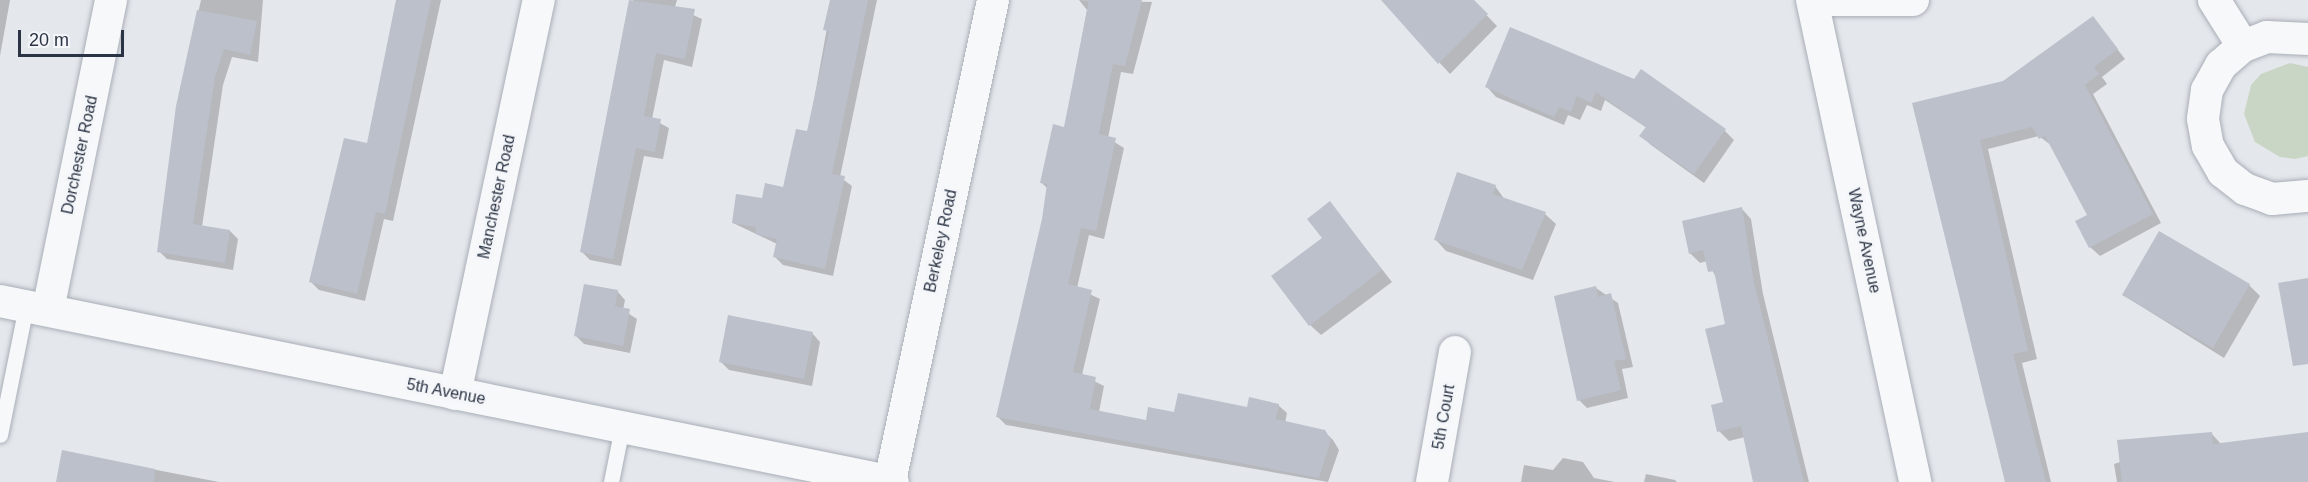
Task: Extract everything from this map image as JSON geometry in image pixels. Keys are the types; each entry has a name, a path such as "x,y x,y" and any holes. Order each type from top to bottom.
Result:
{"street":[{"name":"Dorchester Road","path":"25,306 111,0"},
{"name":"Manchester Road","path":"456,394 539,0"},
{"name":"Berkeley Road","path":"891,482 993,0"},
{"path":"1814,0 1913,0"},
{"name":"Wayne Avenue","path":"1814,0 1916,482"},
{"path":"2214,0 2243,46"},
{"path":"2308,39 2267,37 2243,46 2221,65 2207,90 2203,119 2208,146 2223,172 2245,189 2272,199 2308,196"},
{"name":"5th Avenue","path":"25,306 891,482"},
{"name":"5th Court","path":"1432,482 1455,352"}],"lane":[{"path":"0,435 25,306"},
{"path":"611,482 622,427"}],"green space":[{"path":"2290,63 2308,67 2308,156 2295,159 2280,157 2255,142 2244,114 2251,85 2261,74"}],"building":[{"path":"396,0 431,0 385,214 376,212 357,294 309,282 344,138 367,143"},
{"path":"629,0 695,9 685,59 656,53 644,116 661,119 655,152 636,148 613,259 580,252"},
{"path":"830,0 868,0 832,174 845,176 825,269 773,257 777,239 755,234 756,227 732,223 736,194 762,198 765,183 783,187 796,129 807,131 829,31 823,30"},
{"path":"1089,0 1142,0 1125,66 1113,64 1099,134 1116,138 1096,231 1081,228 1068,284 1092,290 1073,372 1096,377 1090,409 1146,420 1148,407 1174,412 1178,393 1247,407 1249,397 1279,404 1276,419 1325,430 1331,440 1319,478 996,417 1042,219 1047,184 1040,183 1053,124 1064,127"},
{"path":"1381,0 1474,0 1488,14 1438,64"},
{"path":"197,10 257,21 250,55 224,49 215,77 193,224 230,230 225,263 157,252 176,106"},
{"path":"2093,16 2118,49 2094,67 2099,74 2085,85 2153,214 2089,248 2075,221 2087,215 2045,136 2039,139 2032,127 1980,140 2028,351 2013,354 2046,482 2005,482 1912,103 2003,81"},
{"path":"1510,27 1634,79 1641,69 1726,129 1694,174 1639,136 1646,127 1596,92 1591,103 1577,96 1571,112 1559,107 1554,117 1485,87"},
{"path":"1457,172 1496,185 1493,194 1546,212 1522,270 1434,240"},
{"path":"1330,201 1382,270 1309,326 1271,276 1322,238 1307,219"},
{"path":"1742,207 1754,283 1804,482 1753,482 1741,426 1717,432 1711,405 1723,402 1705,329 1725,324 1714,271 1708,272 1703,250 1689,254 1682,221"},
{"path":"2159,231 2250,284 2213,348 2122,295"},
{"path":"2308,278 2308,364 2293,366 2278,283"},
{"path":"584,284 618,290 615,306 630,309 623,346 574,336"},
{"path":"1596,286 1598,297 1611,293 1626,359 1614,361 1621,390 1577,401 1554,296"},
{"path":"728,315 813,332 804,379 719,362"},
{"path":"2212,432 2213,444 2308,432 2308,482 2122,482 2117,440"},
{"path":"62,450 155,469 154,482 56,482"}]}
